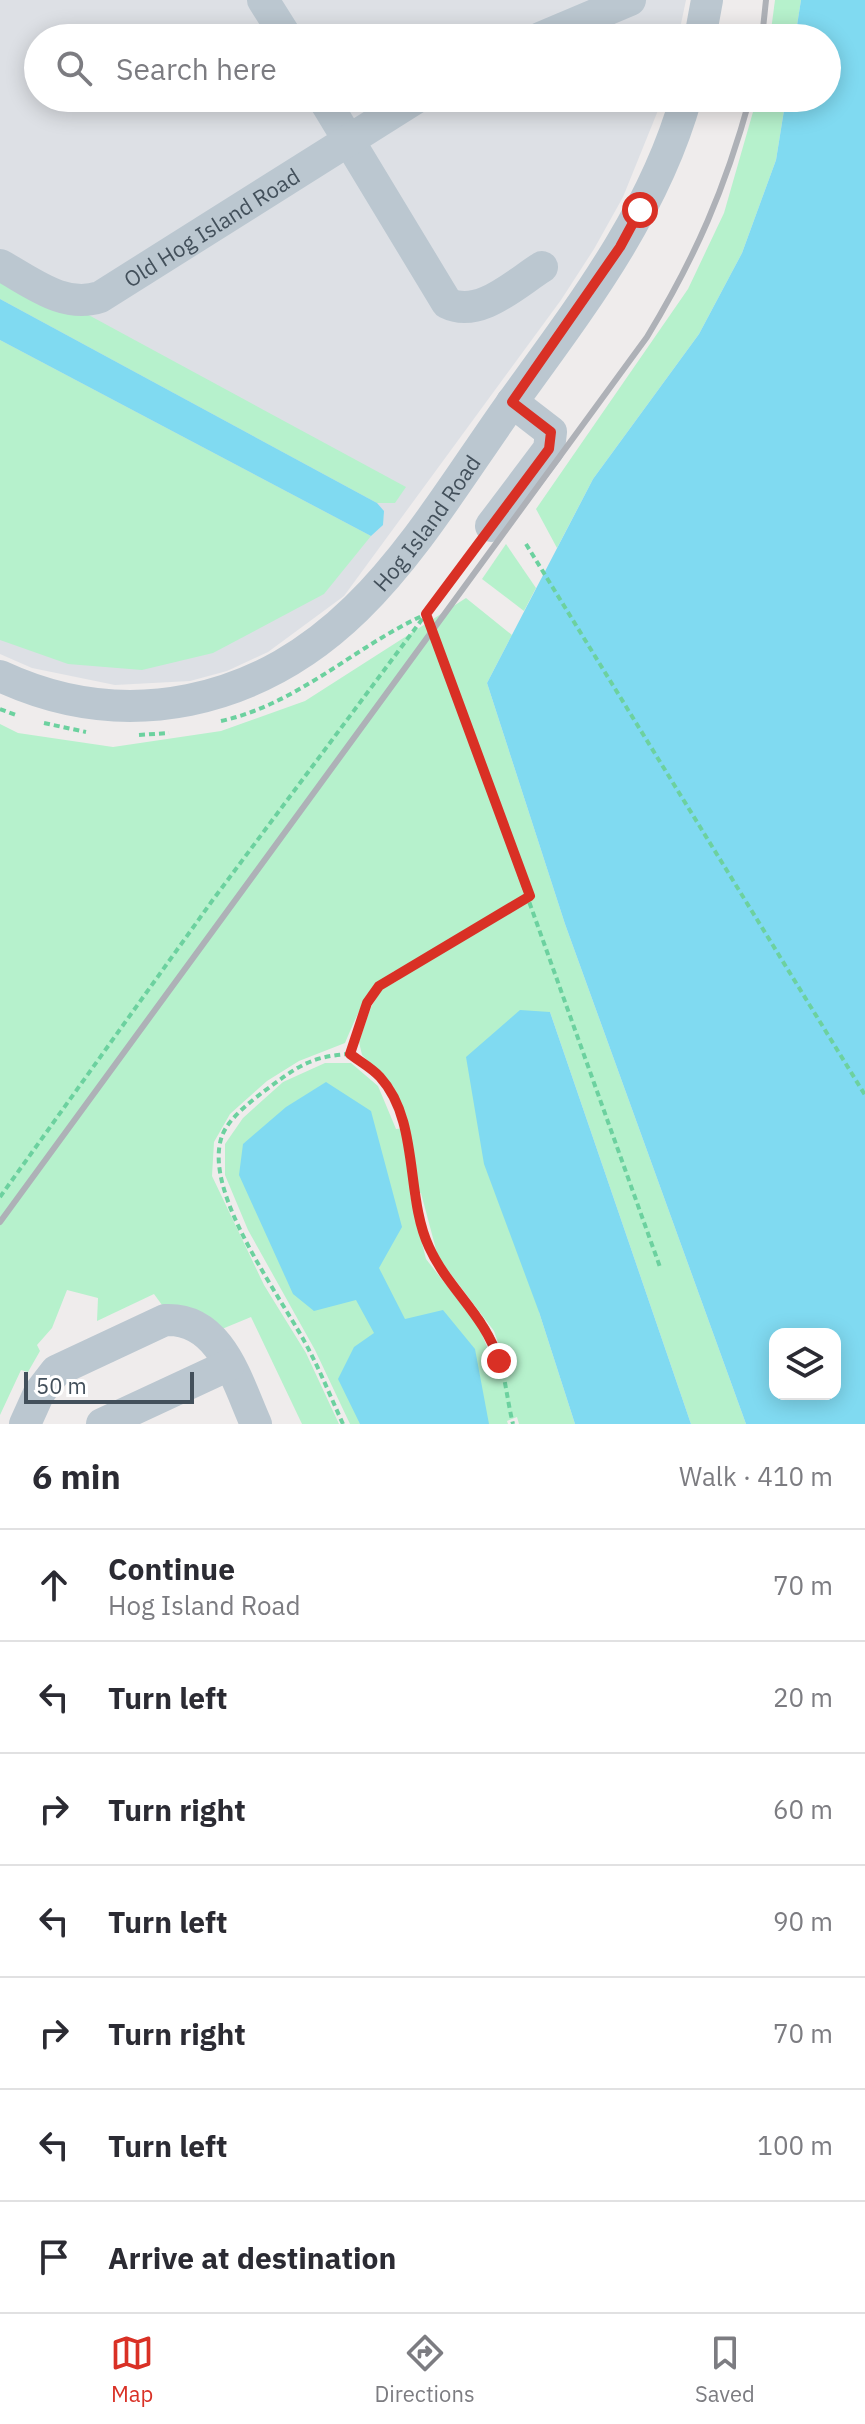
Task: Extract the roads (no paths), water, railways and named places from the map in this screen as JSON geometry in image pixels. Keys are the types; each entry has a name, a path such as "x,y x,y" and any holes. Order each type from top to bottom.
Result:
{"street":[{"path":"263,0 278,24"},
{"path":"573,24 630,0"},
{"path":"703,24 707,0"},
{"path":"332,112 447,303 460,310 481,305 542,267"},
{"name":"Old Hog Island Road","path":"0,265 65,300 83,302 100,297 393,112"},
{"name":"Hog Island Road","path":"0,676 42,694 124,706 198,698 280,669 309,651 359,608 512,402 620,247 656,181 681,112"},
{"path":"491,526 549,449 551,432 512,402"},
{"path":"25,1424 39,1393 56,1371 165,1320 183,1319 200,1327 220,1345 256,1424"},
{"path":"102,1424 229,1365"}],"water":[{"path":"801,0 865,0 865,1424 746,1424 565,924 487,683 593,479 699,334 742,253 776,160 784,112 841,112 841,24 797,24"},
{"path":"0,299 377,503 384,511 383,525 371,536 0,340"},
{"path":"520,1010 550,1012 691,1424 575,1424 539,1312 484,1164 466,1057"},
{"path":"326,1082 371,1111 402,1227 379,1268 405,1319 443,1310 475,1349 489,1424 360,1424 338,1379 354,1347 374,1333 356,1300 314,1311 293,1294 239,1175 243,1144 286,1107"}],"railway":[{"path":"763,24 766,0"},
{"path":"0,1222 647,337 708,221 746,112"}]}
